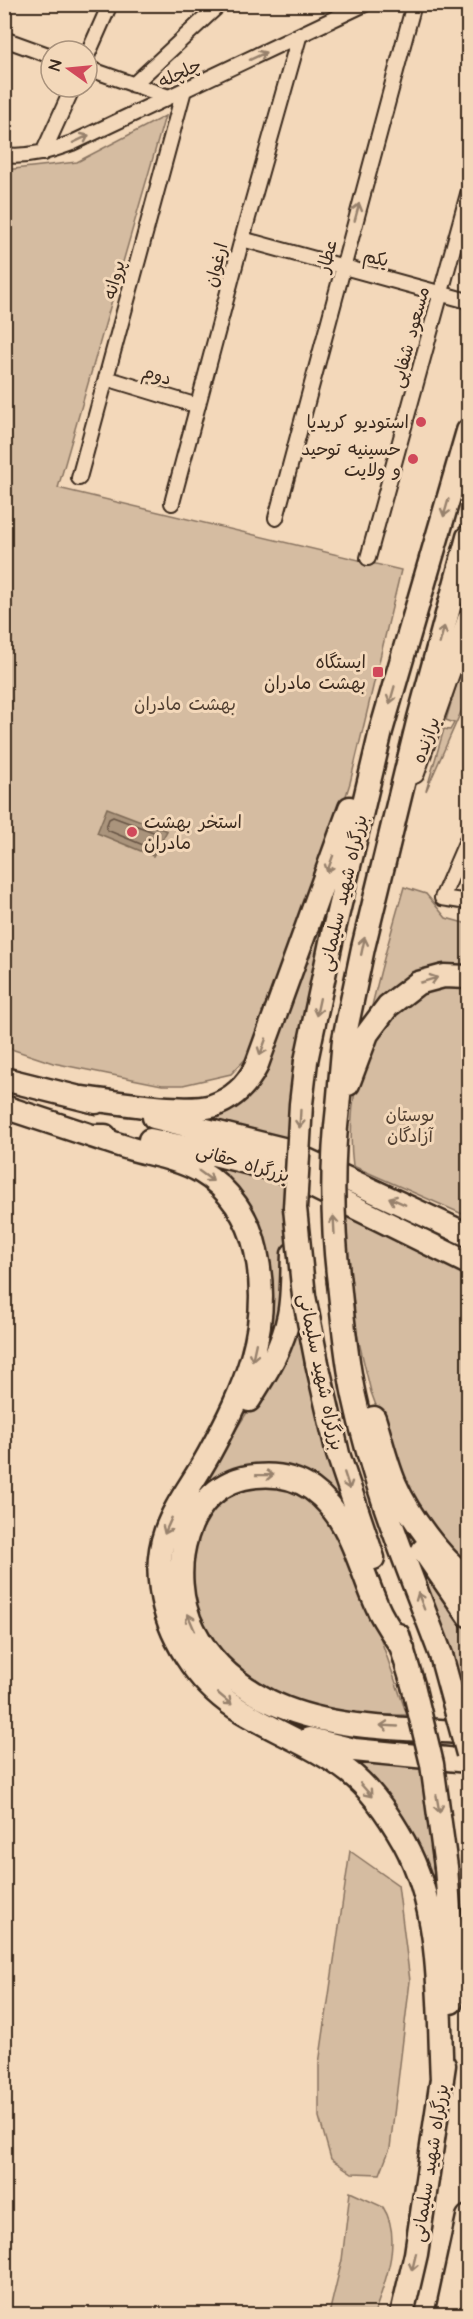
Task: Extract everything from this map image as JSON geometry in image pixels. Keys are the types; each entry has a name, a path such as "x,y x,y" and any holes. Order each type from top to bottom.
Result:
{"highway":[{"name":"بزرگراه شهید سلیمانی","path":"402,2314 416,2254 452,1998 452,1950 447,1867 432,1764 413,1685 403,1648 338,1454 317,1363 304,1296 295,1208 306,1061 331,942 381,731 468,431"},
{"name":"بزرگراه شهید سلیمانی","path":"468,537 383,860 344,1039 334,1145 333,1202 339,1283 350,1376 373,1470 389,1521 441,1655 468,1754"},
{"path":"82,1098 193,1108 211,1106 226,1100 248,1082 256,1067 322,884 381,731"},
{"path":"338,1107 368,1034 388,1006 417,983 444,976 468,977"},
{"name":"بزرگراه حقانی","path":"4,1079 283,1149 468,1235"},
{"name":"بزرگراه حقانی","path":"4,1107 92,1136 138,1138 282,1171 463,1261"},
{"path":"92,1136 199,1170 226,1192 244,1215 250,1228 258,1260 261,1301 259,1333 252,1365 209,1454 165,1529 159,1561 161,1591 168,1620 182,1650 213,1688 232,1705 332,1760 355,1777 390,1820 410,1854 425,1894 432,1927 442,2080"},
{"path":"209,1454 243,1410 279,1349 290,1313 295,1208"},
{"path":"432,1217 468,1221"},
{"path":"339,1283 366,1393 412,1530 426,1556 468,1615"},
{"path":"403,1648 378,1608 339,1516 311,1488 282,1476 251,1476 219,1489 197,1513 184,1543 181,1563 183,1599 199,1638 218,1665 230,1676 269,1701 320,1719 362,1725 468,1733"},
{"path":"395,1485 432,1542 449,1563 468,1577"},
{"path":"285,1733 354,1750 468,1761"},
{"path":"447,2314 468,2217"},
{"path":"465,2314 468,2307"}],"main road":[{"name":"برازنده","path":"383,860 468,619"}],"street":[{"path":"95,39 110,4"},
{"path":"133,85 220,4"},
{"name":"چلچله","path":"4,155 44,153 72,143 365,4"},
{"name":"عطار","path":"276,518 414,4"},
{"name":"ارغوان","path":"172,503 242,239 299,37"},
{"path":"4,39 39,52"},
{"path":"99,72 169,97"},
{"name":"پروانه","path":"79,478 184,90"},
{"path":"44,153 68,99"},
{"name":"مسعود شفاپی","path":"368,558 468,195"},
{"name":"یکم","path":"242,239 468,301"},
{"name":"دوم","path":"106,378 198,406"},
{"path":"468,838 442,898 468,902"}],"green space":[{"name":"بهشت مادران","path":"165,116 58,488 401,570 350,783 323,868 259,1045 231,1074 183,1085 162,1085 53,1063 5,1047 5,170 77,162"},
{"path":"468,645 468,696 426,791 444,729 450,730 454,723 446,720"},
{"path":"337,857 321,958 294,1062 287,1144 163,1111 233,1102"},
{"name":"بوستان آزادگان","path":"404,887 426,894 446,918 468,924 467,1216 353,1166 352,1123 359,1066 376,990"},
{"path":"154,1147 287,1181 287,1306 282,1331 251,1376 253,1225"},
{"path":"342,1205 437,1255 468,1275 468,1571 411,1500 371,1392 353,1317"},
{"path":"294,1292 378,1596 307,1481 214,1487 178,1590 237,1687 413,1737 416,1747 385,1745 304,1730 246,1703 168,1582 171,1542 200,1485 270,1377"},
{"path":"251,1481 309,1492 350,1550 407,1715 356,1715 292,1704 224,1665 186,1588 204,1510"},
{"path":"392,1494 425,1565 468,1623 468,1713"},
{"path":"352,1756 419,1760 432,1830 440,1934 432,1905 351,1770"},
{"path":"350,1851 398,1885 410,1981 390,2148 380,2174 352,2173 331,2159 319,2117 319,2064"},
{"path":"350,2192 383,2207 392,2232 387,2275 374,2314 329,2314 342,2260"}],"water":[{"name":"استخر بهشت مادران","path":"107,808 167,831 153,856 97,833"}],"place":[{"name":"استودیو کریدیا","path":"421,422"},
{"name":"حسینیه توحید و ولایت","path":"413,459"},
{"name":"ایستگاه بهشت مادران","path":"378,672"},
{"name":"استخر بهشت مادران","path":"132,832"}]}
